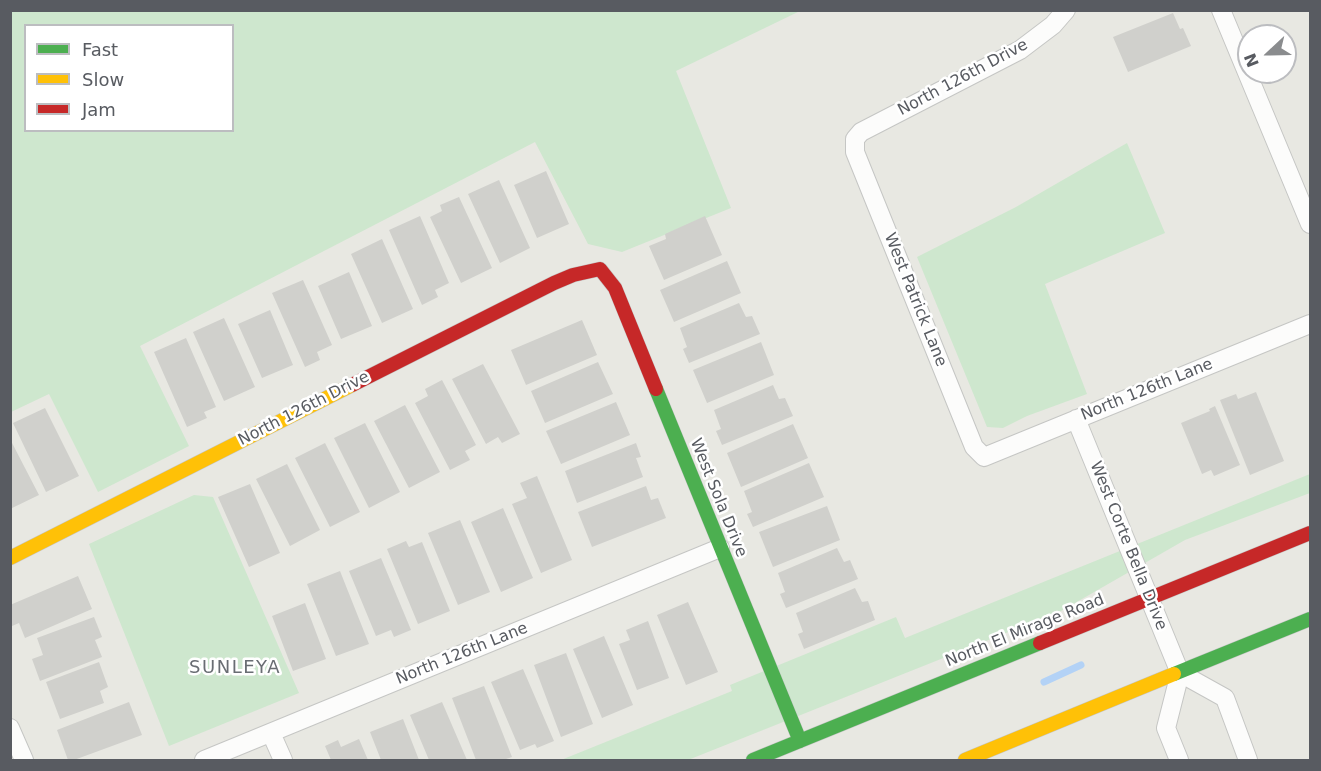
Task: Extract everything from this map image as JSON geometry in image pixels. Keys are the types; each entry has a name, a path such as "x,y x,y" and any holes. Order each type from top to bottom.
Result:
{"street":[{"name":"North 126th Drive","path":"855,139 861,132 1020,50 1053,25 1066,10"},
{"path":"1221,10 1311,224"},
{"name":"West Patrick Lane","path":"855,139 855,152 961,415 974,447 984,457"},
{"name":"North 126th Drive","path":"10,558 554,283 573,274 600,270"},
{"name":"West Sola Drive","path":"600,270 615,288 800,741"},
{"name":"North 126th Lane","path":"984,457 1311,324"},
{"name":"West Corte Bella Drive","path":"1076,419 1180,673"},
{"name":"North El Mirage Road","path":"753,760 1311,533"},
{"name":"North 126th Lane","path":"204,760 720,548"},
{"path":"965,760 1311,619"},
{"path":"1179,760 1166,728 1180,673"},
{"path":"1180,673 1225,698 1248,760"},
{"path":"10,728 24,760"},
{"path":"271,733 283,760"}],"green space":[{"path":"11,11 800,11 676,71 731,208 622,252 588,244 535,142 140,346 189,446 98,492 49,394 11,412"},
{"path":"1127,143 1165,233 1045,284 1087,394 1027,416 1003,428 987,427 917,257 1016,207"},
{"path":"1310,474 1310,493 1185,540 1061,611 688,760 561,760 732,691 730,685 896,617 905,638"},
{"path":"194,495 213,497 299,693 169,746 89,544"}],"building":[{"path":"1173,13 1191,46 1128,72 1113,37"},
{"path":"546,171 569,224 537,238 514,185"},
{"path":"499,180 530,248 500,263 468,194"},
{"path":"459,197 492,268 461,283 430,217 442,211 440,205"},
{"path":"420,216 449,283 435,290 438,297 422,305 389,230"},
{"path":"705,216 722,255 664,280 649,246 666,239 665,234"},
{"path":"382,239 413,309 382,323 351,254"},
{"path":"727,261 741,293 674,322 660,290"},
{"path":"349,272 372,326 341,339 318,286"},
{"path":"303,280 332,345 317,352 320,360 305,367 272,293"},
{"path":"739,303 746,317 752,316 760,334 689,363 683,349 687,347 680,328"},
{"path":"270,310 293,365 262,378 238,324"},
{"path":"224,318 255,387 224,401 193,332"},
{"path":"582,320 597,355 526,385 511,350"},
{"path":"186,338 216,407 204,412 207,418 187,427 154,352"},
{"path":"761,342 774,375 707,403 693,370"},
{"path":"598,362 613,394 545,423 531,391"},
{"path":"483,364 520,434 502,443 498,437 486,444 452,379"},
{"path":"442,380 476,445 465,451 470,460 450,470 415,403 428,396 425,389"},
{"path":"773,385 779,399 785,398 793,416 722,445 716,431 721,429 714,410"},
{"path":"1256,392 1284,461 1250,475 1220,400 1236,394 1238,399"},
{"path":"616,402 630,435 561,464 546,431"},
{"path":"405,405 440,472 409,488 374,421"},
{"path":"1215,406 1240,465 1214,476 1211,470 1202,474 1181,423 1210,411 1209,409"},
{"path":"45,408 79,476 46,492 13,423"},
{"path":"365,423 400,492 369,508 334,438"},
{"path":"793,424 808,458 741,487 727,453"},
{"path":"10,439 39,495 10,509"},
{"path":"325,443 360,512 330,527 295,458"},
{"path":"636,443 641,457 636,458 643,477 577,503 565,471"},
{"path":"809,463 824,497 753,527 747,514 752,512 744,491"},
{"path":"287,464 320,530 290,546 256,479"},
{"path":"537,476 572,560 541,573 512,504 527,498 520,483"},
{"path":"250,484 280,553 249,567 218,497"},
{"path":"646,486 651,500 658,498 666,518 592,547 578,512"},
{"path":"827,506 840,540 773,567 759,532"},
{"path":"503,508 533,578 501,592 471,522"},
{"path":"460,520 490,592 458,605 428,533"},
{"path":"406,541 409,547 422,542 450,611 418,624 387,549"},
{"path":"837,548 844,562 850,560 858,579 786,608 780,594 785,592 778,573"},
{"path":"381,558 411,630 394,637 391,630 376,636 349,571"},
{"path":"340,571 369,644 336,656 307,584"},
{"path":"78,576 92,609 25,638 19,623 12,626 10,605"},
{"path":"855,588 862,602 868,601 875,620 804,649 798,634 803,632 796,613"},
{"path":"688,602 718,672 686,685 657,615"},
{"path":"305,603 326,659 293,671 272,616"},
{"path":"94,617 102,637 95,640 102,657 40,681 32,659 43,655 37,638"},
{"path":"648,621 669,678 637,690 619,644 630,640 626,630"},
{"path":"604,636 633,705 602,718 573,649"},
{"path":"566,653 593,724 561,737 534,665"},
{"path":"99,662 108,687 100,691 104,703 60,719 46,682"},
{"path":"523,669 554,741 537,748 535,744 520,750 491,682"},
{"path":"484,686 512,757 503,760 476,760 452,698"},
{"path":"129,702 142,735 74,760 68,760 57,730"},
{"path":"442,702 467,760 429,760 410,715"},
{"path":"403,719 419,760 381,760 370,732"},
{"path":"359,739 368,760 331,760 325,746 338,740 341,747"}],"waterway":[{"path":"1044,682 1081,665"}],"traffic: fast":[{"path":"656,389 800,741"},
{"path":"1174,674 1310,619"},
{"path":"753,760 1040,643"}],"traffic: slow":[{"path":"10,558 352,385"},
{"path":"965,760 1174,674"}],"traffic: jam":[{"path":"352,385 554,283 573,275 600,269 615,288 656,389"},
{"path":"1040,643 1310,533"}],"district":[{"name":"SUNLEYA","path":"235,668"}]}
